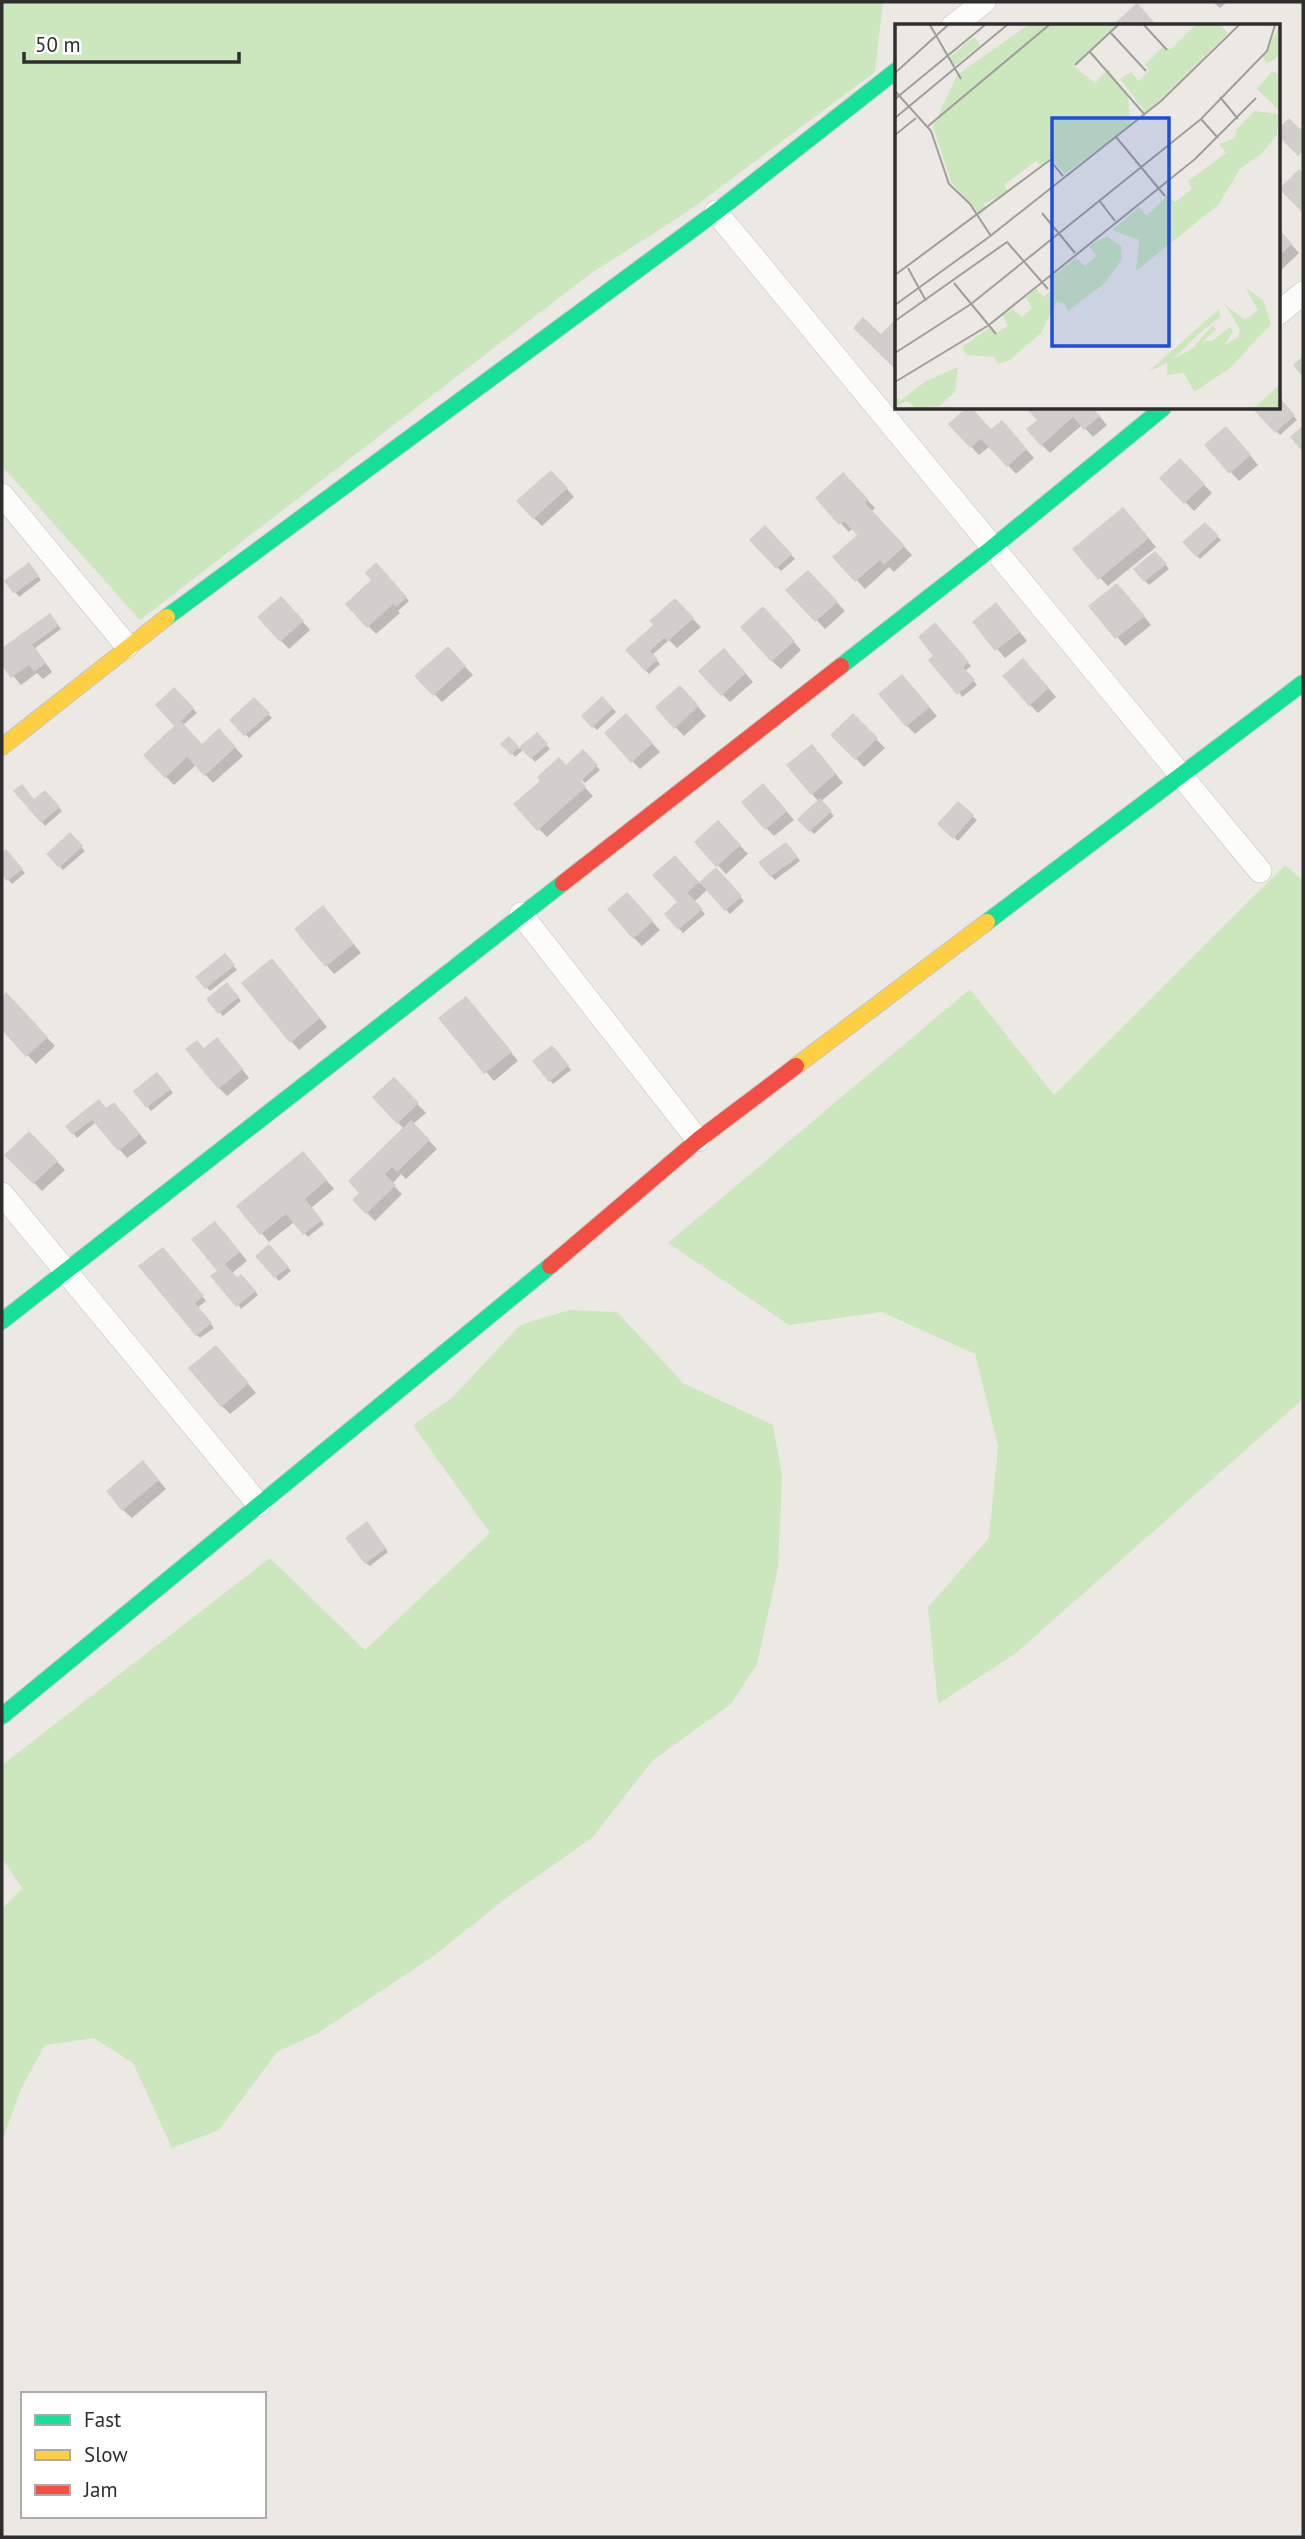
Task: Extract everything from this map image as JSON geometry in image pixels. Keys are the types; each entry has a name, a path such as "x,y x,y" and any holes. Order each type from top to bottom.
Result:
{"street":[{"path":"956,24 984,2"},
{"path":"2,747 127,646 716,212 895,72"},
{"path":"716,212 1259,870"},
{"path":"1280,312 1303,293"},
{"path":"2,1321 992,548 1161,410"},
{"path":"2,495 127,646"},
{"path":"2,1716 600,1225 698,1140 1303,683"},
{"path":"521,914 698,1140"},
{"path":"2,1194 259,1505"}],"green space":[{"path":"2,2 883,2 875,72 687,212 590,274 140,620 2,466"},
{"path":"1285,865 1303,881 1303,1399 1016,1653 938,1704 928,1607 989,1538 998,1446 975,1354 882,1312 789,1325 668,1243 970,989 1054,1095"},
{"path":"569,1310 617,1312 683,1383 773,1425 782,1476 778,1568 757,1664 731,1704 652,1761 592,1838 513,1893 432,1957 318,2033 277,2052 219,2130 172,2148 133,2063 94,2038 45,2045 22,2087 2,2141 2,1909 22,1888 2,1858 2,1765 270,1558 365,1650 490,1533 413,1425 453,1397 520,1325"}],"building":[{"path":"1137,3 1154,22 1152,24 1114,24"},
{"path":"1289,118 1300,129 1303,126 1303,151 1298,156 1280,138 1280,127"},
{"path":"1299,169 1303,174 1303,213 1280,190"},
{"path":"1280,230 1292,244 1280,255"},
{"path":"863,317 881,334 894,321 895,369 853,328"},
{"path":"1303,356 1303,377 1293,365"},
{"path":"1280,398 1295,415 1275,433 1254,410 1280,410"},
{"path":"964,410 974,410 991,429 1002,420 1027,449 1007,467 981,439 970,448 948,424"},
{"path":"1028,410 1095,410 1100,416 1084,430 1073,417 1041,446 1026,429 1037,420"},
{"path":"1226,426 1251,455 1229,474 1204,445"},
{"path":"1301,427 1303,429 1303,452 1290,437"},
{"path":"1180,458 1205,484 1184,504 1159,478"},
{"path":"551,470 568,488 533,519 516,501"},
{"path":"843,472 868,499 865,503 905,546 884,565 880,560 855,582 832,557 857,535 844,521 839,525 815,498"},
{"path":"1123,507 1149,538 1098,580 1072,549"},
{"path":"1205,522 1219,536 1196,557 1182,542"},
{"path":"765,525 792,554 776,569 749,540"},
{"path":"1155,551 1167,564 1144,582 1133,569"},
{"path":"29,562 39,576 14,594 4,581"},
{"path":"376,562 407,597 396,607 393,604 367,628 345,604 371,580 365,573"},
{"path":"808,570 838,602 815,622 785,590"},
{"path":"1117,583 1145,616 1115,639 1088,606"},
{"path":"281,596 304,621 280,642 257,617"},
{"path":"675,598 694,618 668,641 664,638 650,651 658,659 645,671 625,650 653,625 649,621"},
{"path":"996,602 1020,632 995,651 972,622"},
{"path":"763,606 795,641 771,662 740,627"},
{"path":"50,613 59,625 32,645 46,663 34,672 29,665 11,678 2,666 2,648"},
{"path":"935,622 969,662 963,667 975,680 957,695 928,660 933,656 918,637"},
{"path":"448,646 466,666 433,696 414,676"},
{"path":"724,648 746,673 721,696 698,671"},
{"path":"1023,658 1049,688 1029,706 1002,676"},
{"path":"902,674 930,707 906,727 878,694"},
{"path":"680,685 699,706 674,729 655,707"},
{"path":"174,687 194,708 181,721 202,744 219,728 236,747 204,776 187,757 165,778 143,755 174,726 155,705"},
{"path":"602,696 613,708 592,728 581,716"},
{"path":"254,697 270,713 244,736 229,720"},
{"path":"626,713 653,743 631,763 604,733"},
{"path":"853,713 878,738 855,760 830,735"},
{"path":"537,732 548,744 531,759 519,747"},
{"path":"509,736 519,747 511,755 500,744"},
{"path":"812,744 836,774 811,795 786,765"},
{"path":"583,749 598,765 581,781 586,787 537,831 513,804 540,781 537,777 559,757 566,765"},
{"path":"763,783 787,811 765,830 741,802"},
{"path":"22,784 34,799 45,790 60,807 41,823 13,791"},
{"path":"820,798 832,811 809,832 797,819"},
{"path":"958,801 974,815 953,839 937,824"},
{"path":"718,820 741,845 716,867 694,842"},
{"path":"70,832 83,846 59,868 46,854"},
{"path":"786,842 798,857 770,877 758,862"},
{"path":"6,849 23,869 7,881 2,875 2,852"},
{"path":"675,855 699,882 687,893 703,909 678,930 664,914 677,902 652,875"},
{"path":"716,867 742,896 725,911 699,882"},
{"path":"627,892 653,921 633,939 607,909"},
{"path":"323,905 354,944 325,967 294,929"},
{"path":"225,953 235,965 205,989 195,977"},
{"path":"272,958 320,1018 290,1043 241,983"},
{"path":"227,982 239,997 218,1014 206,999"},
{"path":"6,992 48,1037 26,1057 2,1030 2,996"},
{"path":"466,996 512,1052 484,1074 438,1018"},
{"path":"217,1037 243,1069 218,1089 185,1049 197,1040 204,1048"},
{"path":"552,1045 569,1065 549,1082 532,1061"},
{"path":"157,1072 171,1089 146,1108 133,1091"},
{"path":"394,1077 419,1103 397,1124 372,1097"},
{"path":"99,1099 106,1108 114,1102 140,1134 118,1151 92,1120 72,1135 65,1126"},
{"path":"411,1120 430,1140 397,1172 392,1167 385,1174 396,1185 366,1214 352,1200 359,1193 348,1181"},
{"path":"29,1131 58,1161 33,1184 4,1155"},
{"path":"303,1151 327,1180 305,1199 322,1220 303,1235 286,1214 260,1235 236,1206"},
{"path":"215,1221 240,1252 225,1264 237,1277 241,1274 256,1291 236,1307 210,1276 217,1271 191,1239"},
{"path":"269,1244 289,1267 274,1278 255,1256"},
{"path":"163,1247 204,1296 195,1303 212,1323 196,1336 138,1266"},
{"path":"216,1345 249,1383 221,1407 188,1368"},
{"path":"143,1460 159,1480 122,1511 106,1491"},
{"path":"367,1521 386,1548 365,1564 345,1538"}],"traffic: fast":[{"path":"167,617 716,212 895,72"},
{"path":"841,666 992,548 1161,410"},
{"path":"987,922 1303,683"},
{"path":"2,1321 563,883"},
{"path":"2,1716 550,1266"}],"traffic: slow":[{"path":"2,747 167,617"},
{"path":"796,1066 987,922"}],"traffic: jam":[{"path":"563,883 841,666"},
{"path":"550,1266 698,1140 796,1066"}]}
